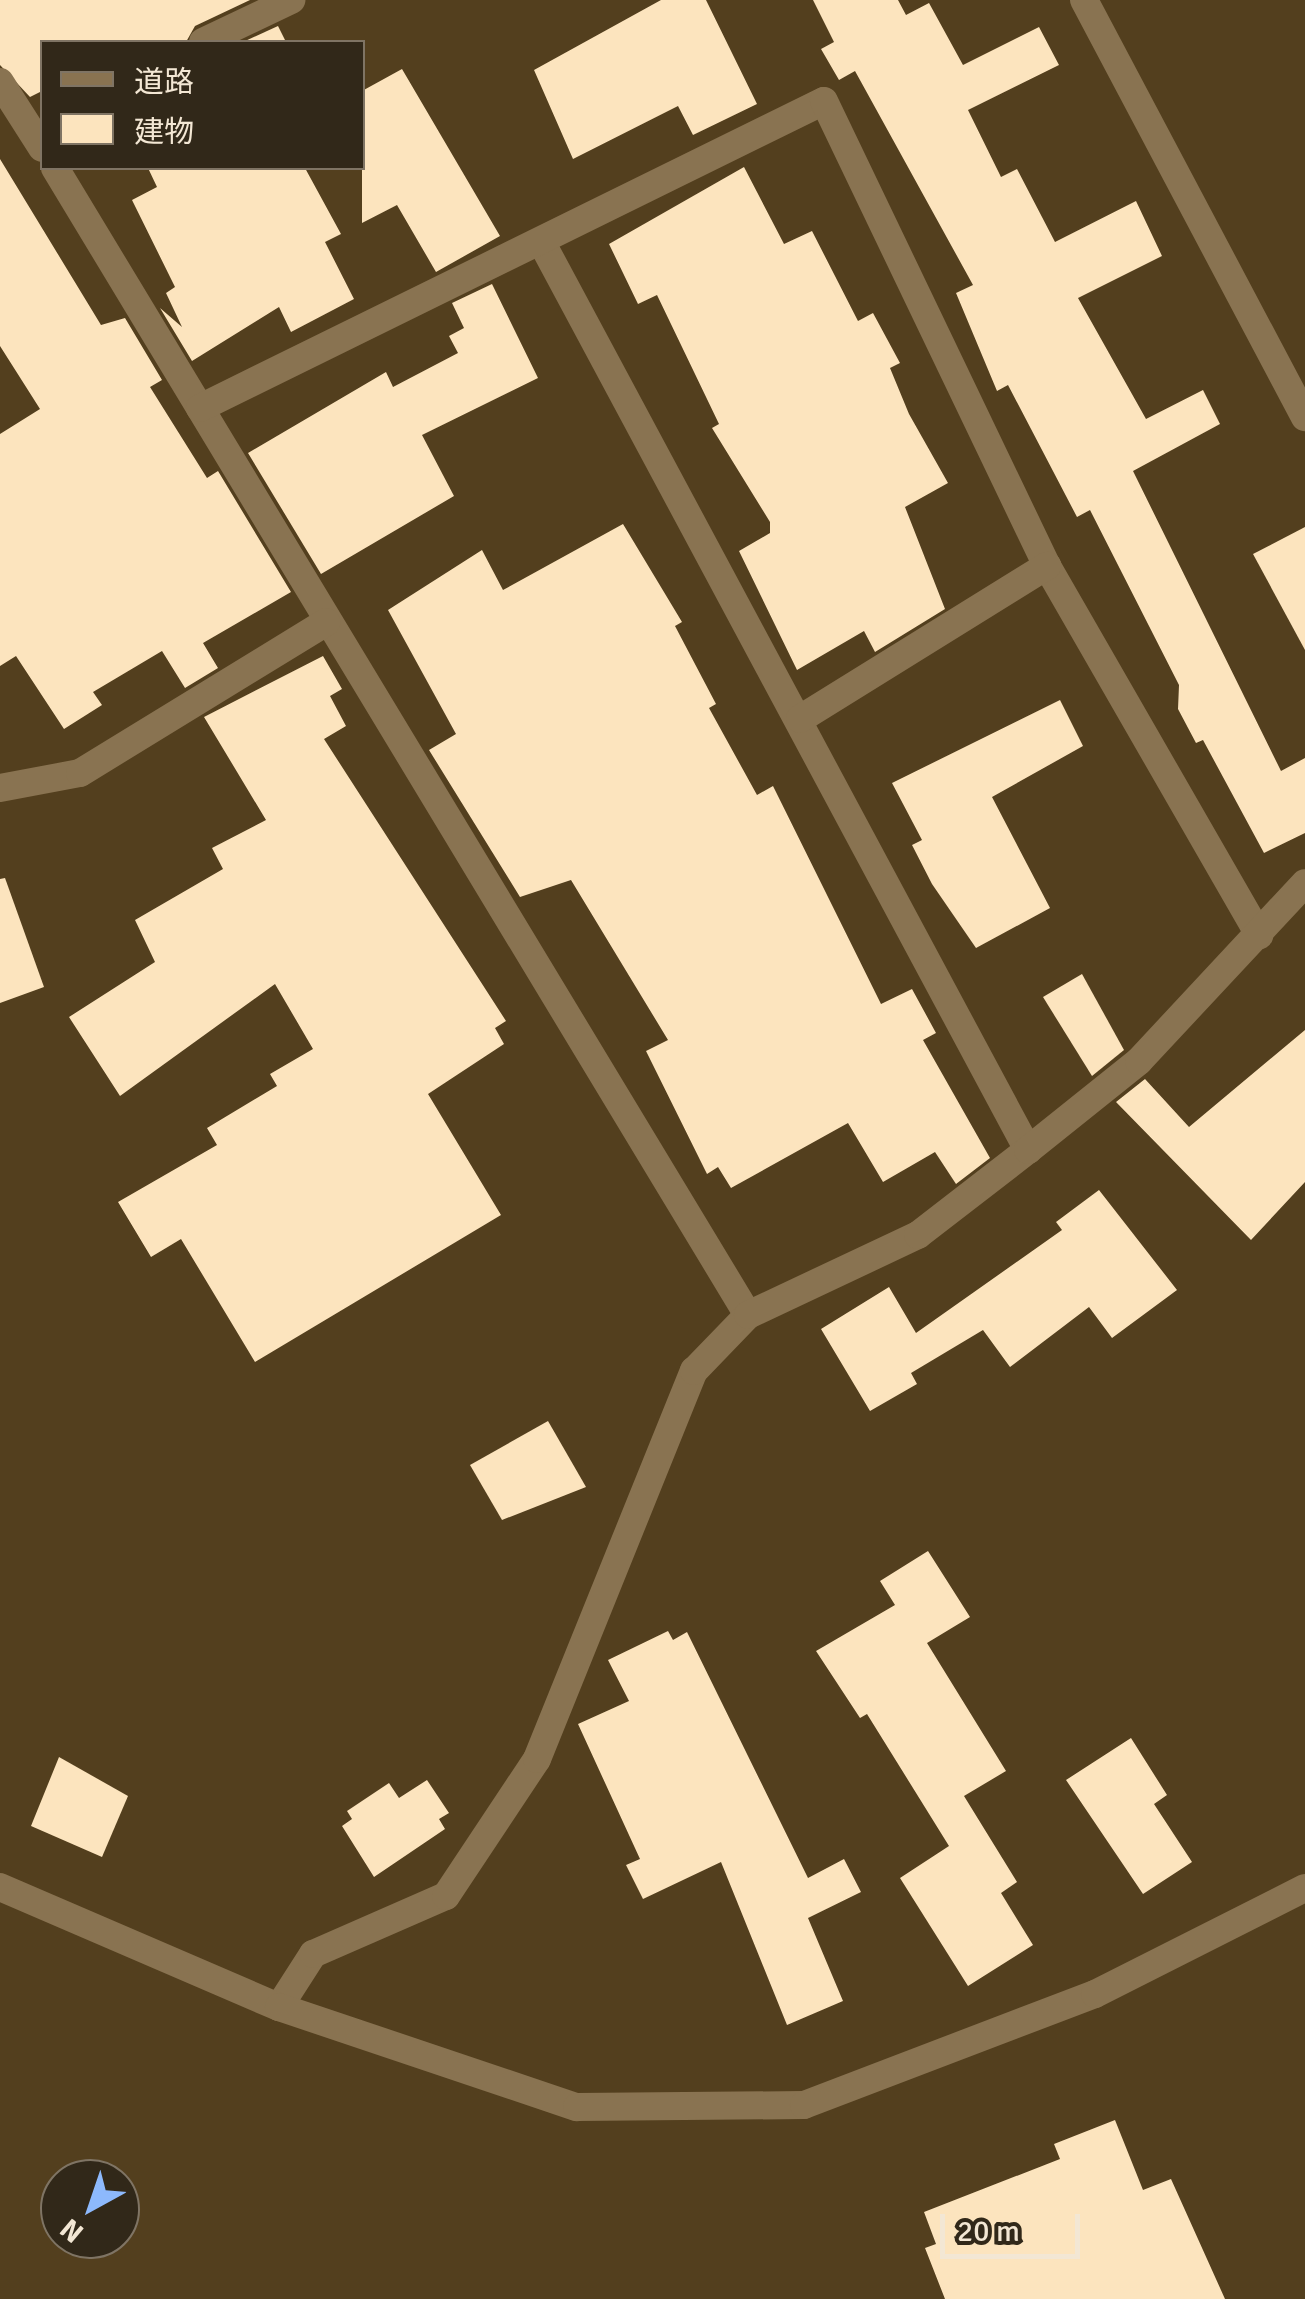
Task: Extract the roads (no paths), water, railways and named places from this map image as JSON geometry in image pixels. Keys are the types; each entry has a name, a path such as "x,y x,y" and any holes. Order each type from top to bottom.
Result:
{"street":[{"path":"207,40 291,0"},
{"path":"1084,0 1305,417"},
{"path":"0,82 38,131"},
{"path":"200,408 543,245 824,101 1047,566 1259,935"},
{"path":"55,170 748,1315"},
{"path":"543,245 1028,1150"},
{"path":"800,719 1047,566"},
{"path":"0,788 80,774 326,622"},
{"path":"279,2007 313,1954 446,1896 538,1760 694,1371 748,1315 918,1235 1028,1150 1139,1061 1305,883"},
{"path":"0,1887 279,2007 577,2107 804,2105 1095,1994 1305,1888"}]}
